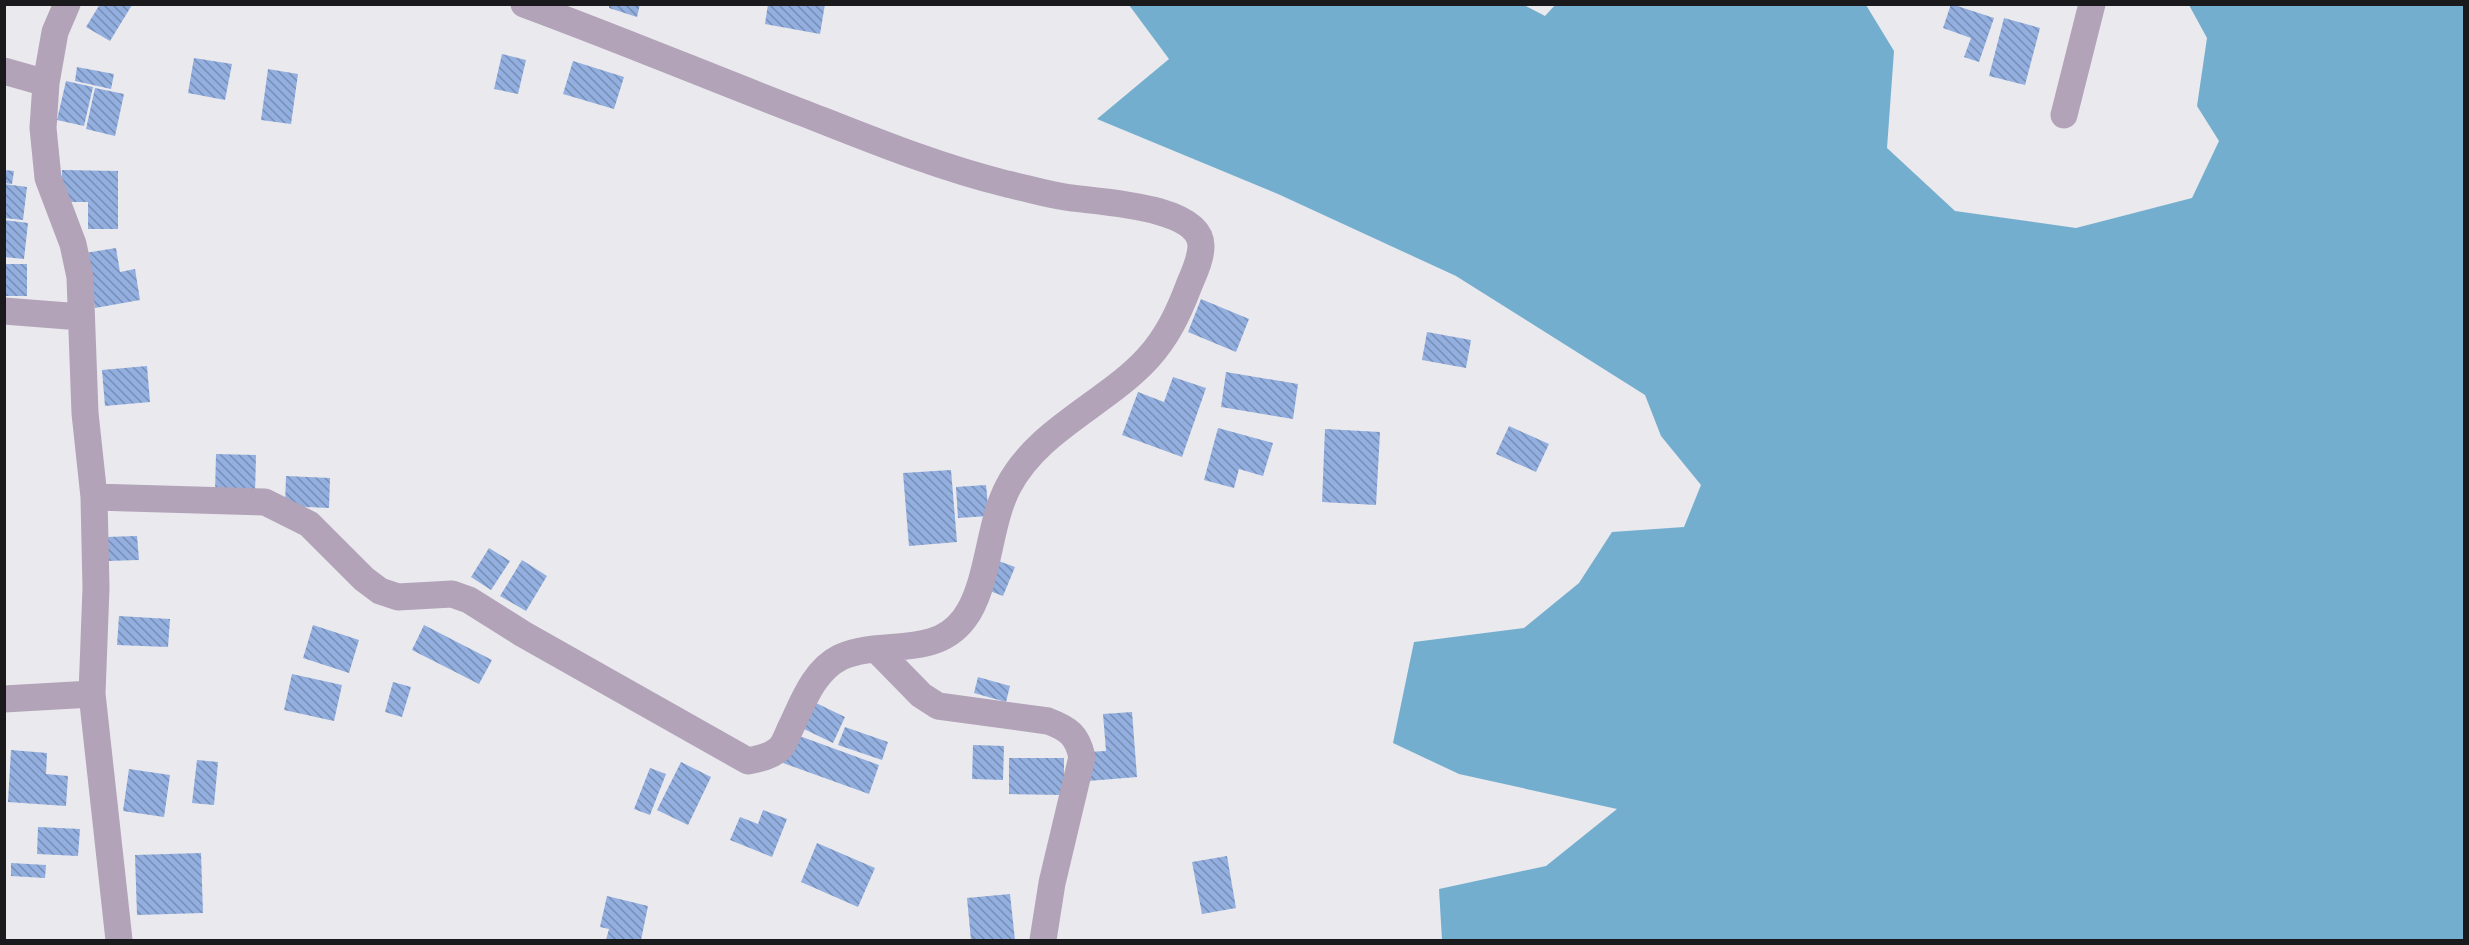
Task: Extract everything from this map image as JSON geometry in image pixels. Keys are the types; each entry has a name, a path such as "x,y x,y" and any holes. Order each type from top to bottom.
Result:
{"street":[{"path":"68,4 55,32 46,82 43,128 48,178 73,244 80,277 85,413 94,497 96,588 92,694 119,940"},
{"path":"94,497 265,502 309,524 364,579 380,591 398,597 452,594 469,600 523,634 748,761 765,757 781,747 812,683 841,657 876,649 914,647 933,641 962,623 974,604 1000,504 1010,482 1024,463 1071,419 1130,376 1168,333 1197,266 1201,247 1199,234 1190,224 1158,211 1061,197 979,177 901,152 524,4"},
{"path":"2064,115 2092,4"},
{"path":"4,71 46,82"},
{"path":"4,311 81,317"},
{"path":"876,649 921,694 938,706 1048,721 1062,726 1078,740 1082,757 1052,883 1043,940"},
{"path":"4,699 92,694"}],"water":[{"path":"1522,4 1545,16 1556,4 1866,5 1894,51 1887,148 1955,211 2076,228 2192,198 2219,141 2197,106 2207,38 2189,5 2464,5 2464,940 1442,940 1439,889 1546,866 1617,809 1459,774 1393,743 1414,642 1524,628 1579,583 1612,532 1684,527 1701,485 1661,436 1645,395 1456,276 1278,194 1097,119 1169,59 1129,5"}],"building":[{"path":"100,4 132,5 110,41 86,27"},
{"path":"609,4 640,4 637,17 609,8"},
{"path":"768,4 825,4 820,34 765,24"},
{"path":"1951,4 1994,18 1979,62 1964,57 1971,38 1943,28"},
{"path":"2004,18 2040,28 2025,85 1989,76"},
{"path":"502,54 526,60 518,94 494,89"},
{"path":"194,58 232,64 225,100 188,93"},
{"path":"573,61 624,77 614,109 563,94"},
{"path":"77,67 114,74 111,89 75,81"},
{"path":"268,69 298,74 291,124 261,120"},
{"path":"66,81 93,87 84,126 57,120"},
{"path":"95,88 124,94 115,136 86,129"},
{"path":"4,170 14,171 12,184 4,183"},
{"path":"62,170 118,171 118,229 88,229 88,202 62,202"},
{"path":"4,184 27,187 23,220 4,218"},
{"path":"4,220 28,223 24,259 4,257"},
{"path":"116,248 120,272 135,269 140,300 95,308 85,253"},
{"path":"4,264 27,264 27,296 4,296"},
{"path":"1201,299 1249,319 1236,352 1188,332"},
{"path":"1427,332 1471,340 1466,368 1422,360"},
{"path":"147,366 150,402 105,406 102,370"},
{"path":"1226,372 1298,384 1293,419 1221,407"},
{"path":"1173,377 1206,388 1182,457 1122,435 1138,392 1164,402"},
{"path":"1509,426 1549,444 1536,472 1496,454"},
{"path":"1218,428 1273,443 1263,476 1239,469 1234,488 1204,480"},
{"path":"1325,429 1380,432 1376,505 1322,502"},
{"path":"216,454 256,455 255,494 215,493"},
{"path":"951,470 957,542 909,546 903,473"},
{"path":"286,476 330,478 329,508 285,506"},
{"path":"986,485 989,516 958,518 956,487"},
{"path":"137,536 139,560 107,561 106,537"},
{"path":"489,548 510,561 491,590 471,577"},
{"path":"993,559 1015,567 1003,596 982,588"},
{"path":"522,560 547,576 526,611 500,596"},
{"path":"119,616 170,619 168,647 117,645"},
{"path":"313,625 359,640 349,673 303,658"},
{"path":"424,625 492,660 479,684 412,650"},
{"path":"292,674 342,685 334,721 284,710"},
{"path":"978,677 1010,686 1006,702 974,693"},
{"path":"393,682 411,687 402,717 385,712"},
{"path":"816,703 845,717 833,743 804,729"},
{"path":"1132,712 1137,777 1088,781 1086,752 1106,751 1103,714"},
{"path":"845,727 888,742 882,760 838,745"},
{"path":"794,734 879,765 869,794 783,763"},
{"path":"973,745 1004,746 1003,780 972,779"},
{"path":"11,750 47,753 46,774 68,776 66,806 8,802"},
{"path":"1009,758 1064,758 1064,795 1009,794"},
{"path":"197,760 218,762 214,805 192,803"},
{"path":"681,762 711,777 688,825 657,810"},
{"path":"650,768 666,774 650,815 634,809"},
{"path":"129,769 170,775 164,817 123,811"},
{"path":"763,810 787,819 772,857 730,840 740,817 758,824"},
{"path":"38,827 80,829 78,856 37,854"},
{"path":"817,843 875,868 858,907 801,882"},
{"path":"201,853 203,913 137,915 135,855"},
{"path":"1227,856 1236,908 1202,914 1192,862"},
{"path":"11,863 46,865 45,878 11,876"},
{"path":"1010,894 1015,940 971,940 967,898"},
{"path":"607,896 648,906 641,940 606,940 609,929 600,927"}]}
